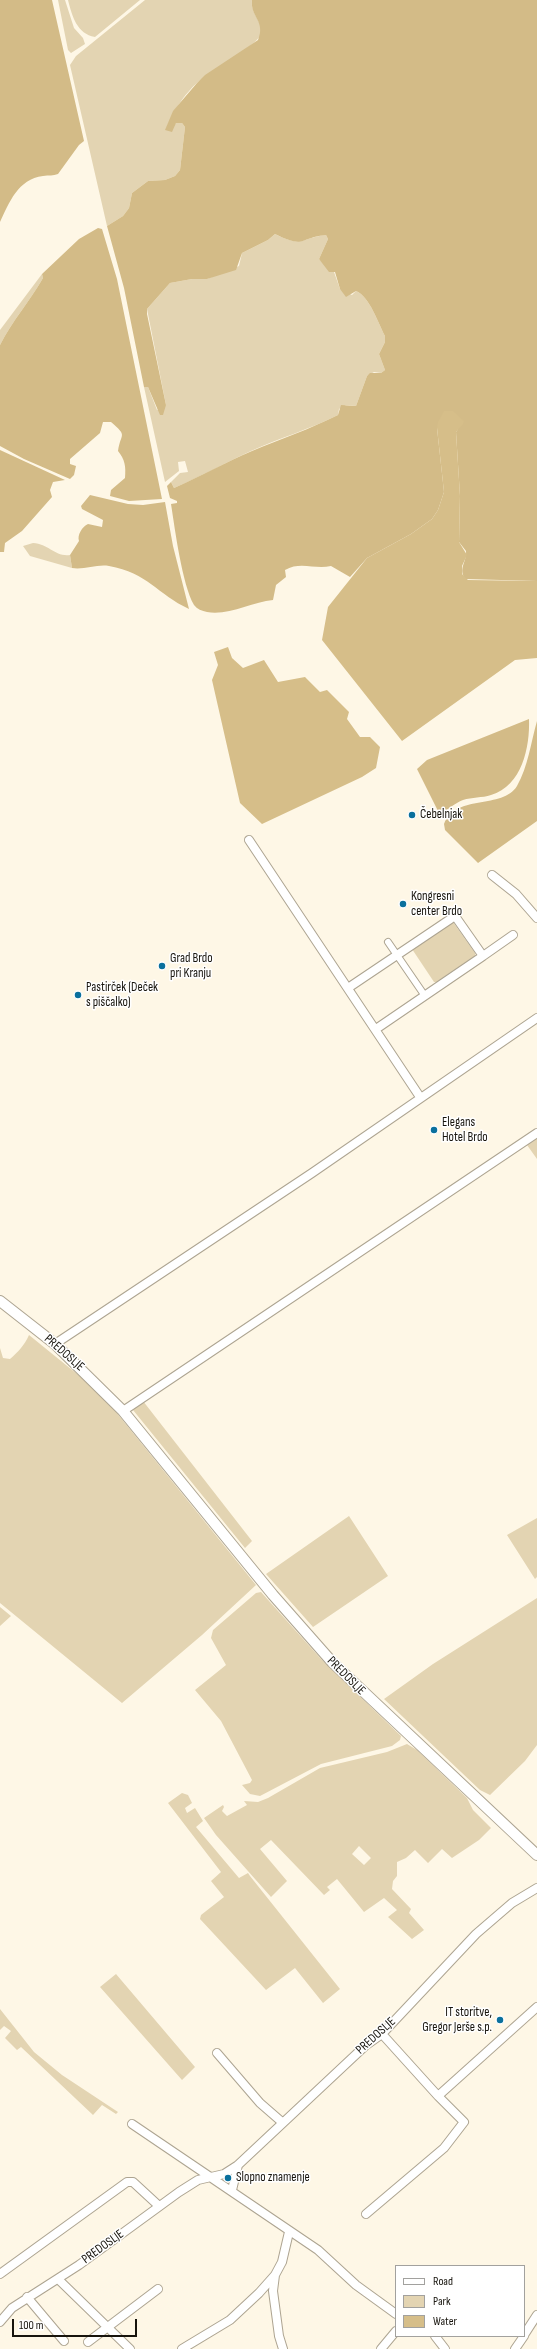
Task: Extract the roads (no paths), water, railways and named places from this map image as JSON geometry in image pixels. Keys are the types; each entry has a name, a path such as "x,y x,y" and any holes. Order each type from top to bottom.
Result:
{"street":[{"path":"249,840 420,1097"},
{"path":"492,875 516,894 537,918"},
{"path":"348,988 455,916 484,956"},
{"path":"376,1029 513,935"},
{"path":"388,942 425,996"},
{"path":"55,1344 312,1173 420,1097 537,1018"},
{"path":"124,1411 537,1134"},
{"name":"PREDOSLJE","path":"0,1301 55,1344 124,1411 273,1595 332,1662 409,1737 537,1855"},
{"name":"PREDOSLJE","path":"0,2322 12,2308 58,2280 159,2206 198,2180 224,2174 238,2165 364,2046 382,2034 476,1934 512,1904 537,1888"},
{"path":"438,2096 537,2007"},
{"path":"366,2214 444,2148 464,2122 438,2096 382,2034"},
{"path":"217,2053 260,2103 283,2123"},
{"path":"132,2124 232,2190 289,2232 318,2250 356,2284 395,2313"},
{"path":"232,2190 238,2165"},
{"path":"0,2274 127,2182 133,2182 159,2206"},
{"path":"182,2349 230,2320 259,2293 275,2275 282,2262 289,2232"},
{"path":"275,2275 273,2291 279,2336 283,2349"},
{"path":"58,2280 130,2349"},
{"path":"88,2342 158,2289"},
{"path":"28,2297 64,2341"},
{"path":"525,2334 537,2315"},
{"path":"382,2349 395,2332"},
{"path":"436,2337 445,2349"},
{"path":"515,2349 523,2337"}],"water":[{"path":"444,411 453,411 464,421 456,432 460,496 459,542 467,555 462,566 462,574 468,580 537,581 537,658 515,660 402,741 322,640 328,607 367,558 411,534 432,519 438,510 444,492 437,428 438,422"},
{"path":"228,647 232,658 243,668 264,660 278,682 305,677 320,692 327,690 349,712 347,719 360,737 370,737 380,747 376,768 362,777 262,824 240,803 212,680 218,665 214,652"}],"place":[{"name":"Čebelnjak","path":"412,815"},
{"name":"Kongresni center Brdo","path":"403,904"},
{"name":"Grad Brdo pri Kranju","path":"162,966"},
{"name":"Pastirček (Deček s piščalko)","path":"78,995"},
{"name":"Elegans Hotel Brdo","path":"434,1130"},
{"name":"IT storitve, Gregor Jerše s.p.","path":"500,2020"},
{"name":"Slopno znamenje","path":"228,2178"}]}
